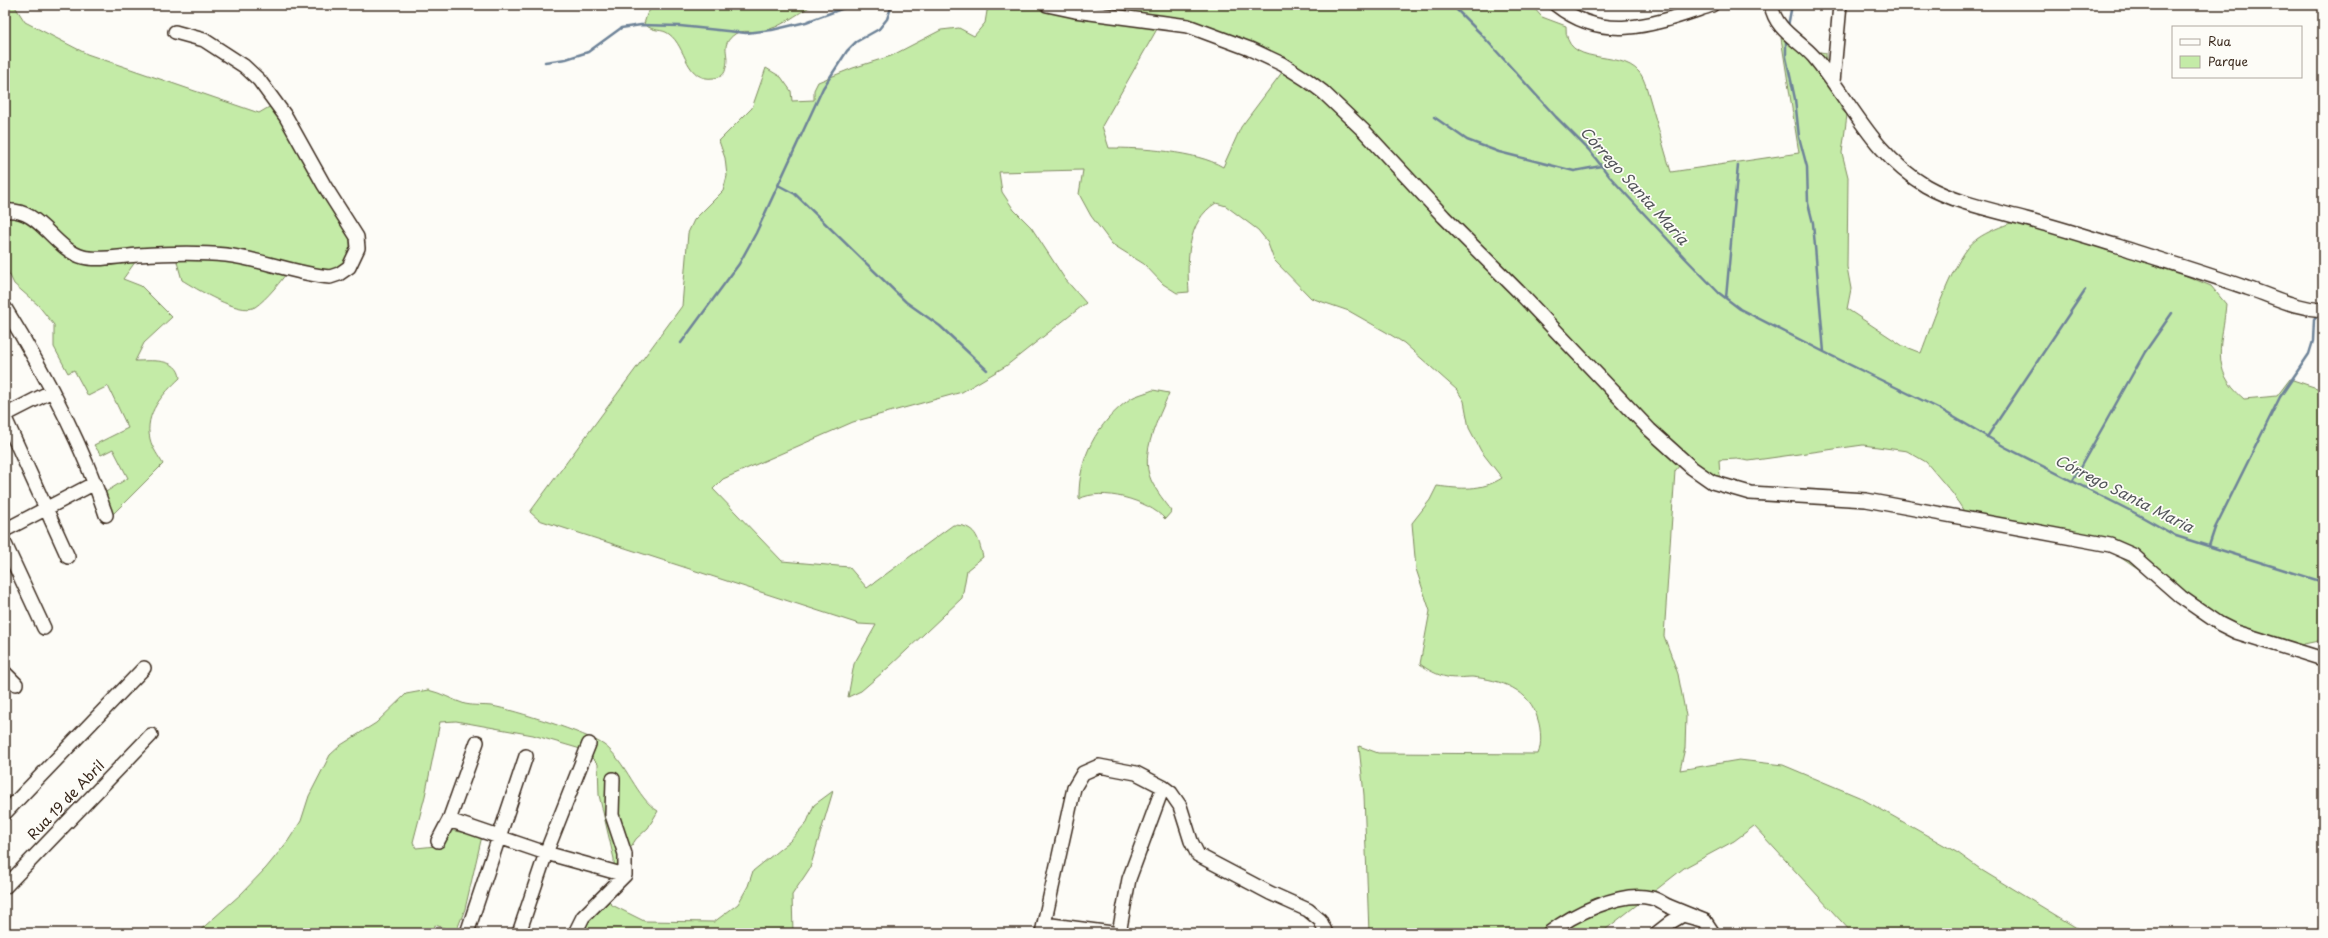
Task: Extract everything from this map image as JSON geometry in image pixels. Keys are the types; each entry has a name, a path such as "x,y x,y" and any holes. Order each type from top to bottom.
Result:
{"street":[{"path":"1047,5 1075,11 1188,26 1250,49 1282,64 1307,80 1323,92 1364,131 1444,217 1518,291 1650,430 1692,468 1712,482 1750,493 1866,500 2110,545 2127,552 2138,559 2181,597 2220,624 2236,632 2323,659"},
{"path":"1556,5 1585,21 1601,26 1621,28 1654,24 1712,5"},
{"path":"1771,5 1775,19 1783,30 1813,57 1833,82 1855,116 1874,140 1896,162 1927,186 1979,207 2094,239 2250,289 2287,304 2320,310"},
{"path":"1833,82 1840,5"},
{"path":"5,211 15,210 32,217 67,251 84,258 193,253 226,255 262,261 330,277 339,274 349,267 358,248 357,237 324,185 286,118 259,80 244,66 204,40 175,32"},
{"path":"5,308 52,391 95,483 106,515"},
{"path":"52,391 5,416 68,557"},
{"path":"5,530 95,483"},
{"path":"5,544 44,628"},
{"path":"5,813 144,668"},
{"path":"5,673 16,684"},
{"name":"Rua 19 de Abril","path":"5,887 151,735"},
{"path":"438,841 449,820 478,742"},
{"path":"519,933 546,853 589,744"},
{"path":"467,933 498,835 526,756"},
{"path":"1112,933 1043,928 1074,788 1083,773 1092,768 1109,766 1136,773 1163,787 1171,793 1180,806 1191,841 1198,855 1270,893 1308,910 1320,920 1326,933"},
{"path":"575,933 584,918 625,875 625,854 612,815 613,780"},
{"path":"1119,933 1129,879 1163,787"},
{"path":"449,820 498,835 546,853 625,875"},
{"path":"1549,933 1571,917 1622,899 1639,896 1651,898 1705,921 1713,933"},
{"path":"1657,933 1671,922 1683,916 1705,921"}],"green space":[{"path":"5,5 14,5 25,22 87,54 259,113 271,106 287,127 349,235 350,247 347,258 340,267 330,275 290,268 264,300 255,307 248,309 229,305 182,280 177,262 180,255 138,258 123,279 141,286 172,317 144,343 135,361 169,363 178,371 180,378 161,397 152,412 150,421 150,439 163,464 108,519 101,495 128,478 113,449 101,455 94,445 128,428 108,386 88,396 74,370 68,373 54,347 54,325 38,305 14,284 5,265"},
{"path":"654,5 813,5 776,27 762,31 741,32 735,34 727,42 727,62 723,75 714,78 704,78 697,75 692,69 680,47 669,34 663,31 651,29 644,24 647,14"},
{"path":"988,5 1531,5 1542,17 1566,26 1568,39 1574,48 1583,53 1630,65 1640,73 1646,86 1671,172 1799,153 1781,38 1798,48 1826,53 1826,74 1842,110 1847,115 1842,153 1848,177 1847,267 1851,289 1847,309 1903,346 1921,353 1944,292 1968,247 1977,239 1995,229 2013,222 2148,260 2211,286 2226,304 2220,354 2222,366 2226,377 2233,388 2244,399 2277,396 2290,379 2323,390 2323,640 2304,644 2302,656 2213,629 2206,621 2204,622 2159,584 2114,553 1965,513 1953,494 1926,462 1907,451 1863,445 1749,461 1737,459 1719,460 1720,477 1715,481 1683,461 1675,471 1664,636 1678,674 1686,716 1685,748 1680,770 1739,760 1783,765 1859,797 1958,853 1983,871 2085,933 1852,933 1754,826 1734,841 1684,868 1601,933 1369,933 1364,795 1359,746 1378,753 1538,754 1541,737 1538,720 1534,709 1521,694 1504,684 1483,678 1453,678 1443,676 1420,664 1430,611 1416,569 1412,523 1430,500 1437,486 1471,488 1487,485 1502,478 1481,451 1469,428 1464,401 1457,390 1404,343 1349,311 1311,298 1274,260 1267,241 1258,230 1226,206 1216,203 1206,211 1199,220 1190,243 1188,268 1189,292 1177,293 1163,284 1144,264 1112,244 1091,216 1079,194 1083,170 999,172 1002,192 1014,210 1031,227 1065,279 1086,303 1006,366 962,392 853,422 723,479 713,489 782,561 849,567 867,588 953,525 967,527 975,534 983,557 967,570 962,598 889,667 861,691 848,697 854,664 876,625 859,624 539,520 530,512 682,306 688,233 694,220 723,191 727,176 725,158 719,141 752,108 766,68 781,77 791,91 792,101 814,100 814,90 818,82 853,68 891,56 941,30 959,28 974,36 985,23","holes":["1161,22 1258,55 1283,71 1241,127 1223,167 1198,157 1183,154 1152,150 1109,148 1102,126"]},
{"path":"1153,390 1169,393 1156,424 1149,447 1147,459 1148,470 1155,488 1172,511 1165,519 1147,506 1124,497 1099,494 1079,499 1082,469 1086,456 1099,430 1118,409 1130,399"},
{"path":"428,690 465,704 492,706 550,722 595,740 612,752 644,798 658,811 648,828 636,839 614,873 614,859 599,795 598,764 584,750 533,735 456,721 440,722 425,796 413,842 416,848 436,846 449,830 482,836 465,909 456,932 435,925 433,933 197,933 241,894 266,868 288,841 301,821 309,796 330,755 341,745 376,723 406,694"},
{"path":"833,791 810,868 792,895 793,933 574,933 602,895 612,905 644,921 714,922 738,904 748,886 753,871 790,841 807,822 814,805"}],"waterway":[{"path":"545,62 566,59 588,52 621,28 641,25 680,26 746,33 772,30 806,22 852,5"},
{"path":"681,343 739,264 756,233 823,88 847,51 856,42 879,29 887,19 892,5"},
{"name":"Córrego Santa Maria","path":"1452,5 1480,33 1556,117 1589,150 1610,177 1685,258 1719,293 1740,309 1940,409 2005,447 2135,513 2176,536 2323,582"},
{"path":"1788,26 1792,5"},
{"path":"1786,37 1786,57 1795,99 1799,137 1807,167 1808,203 1813,223 1824,352"},
{"name":"Córrego Santa Maria","path":"1434,117 1467,140 1499,152 1574,171 1601,166"},
{"path":"1726,298 1738,165"},
{"path":"778,185 795,194 906,302 940,326 987,370"},
{"path":"1987,437 2085,290"},
{"name":"Córrego Santa Maria","path":"2072,482 2145,352 2172,313"},
{"path":"2209,546 2215,528 2280,397 2309,354 2313,341 2314,319 2319,314"}]}
